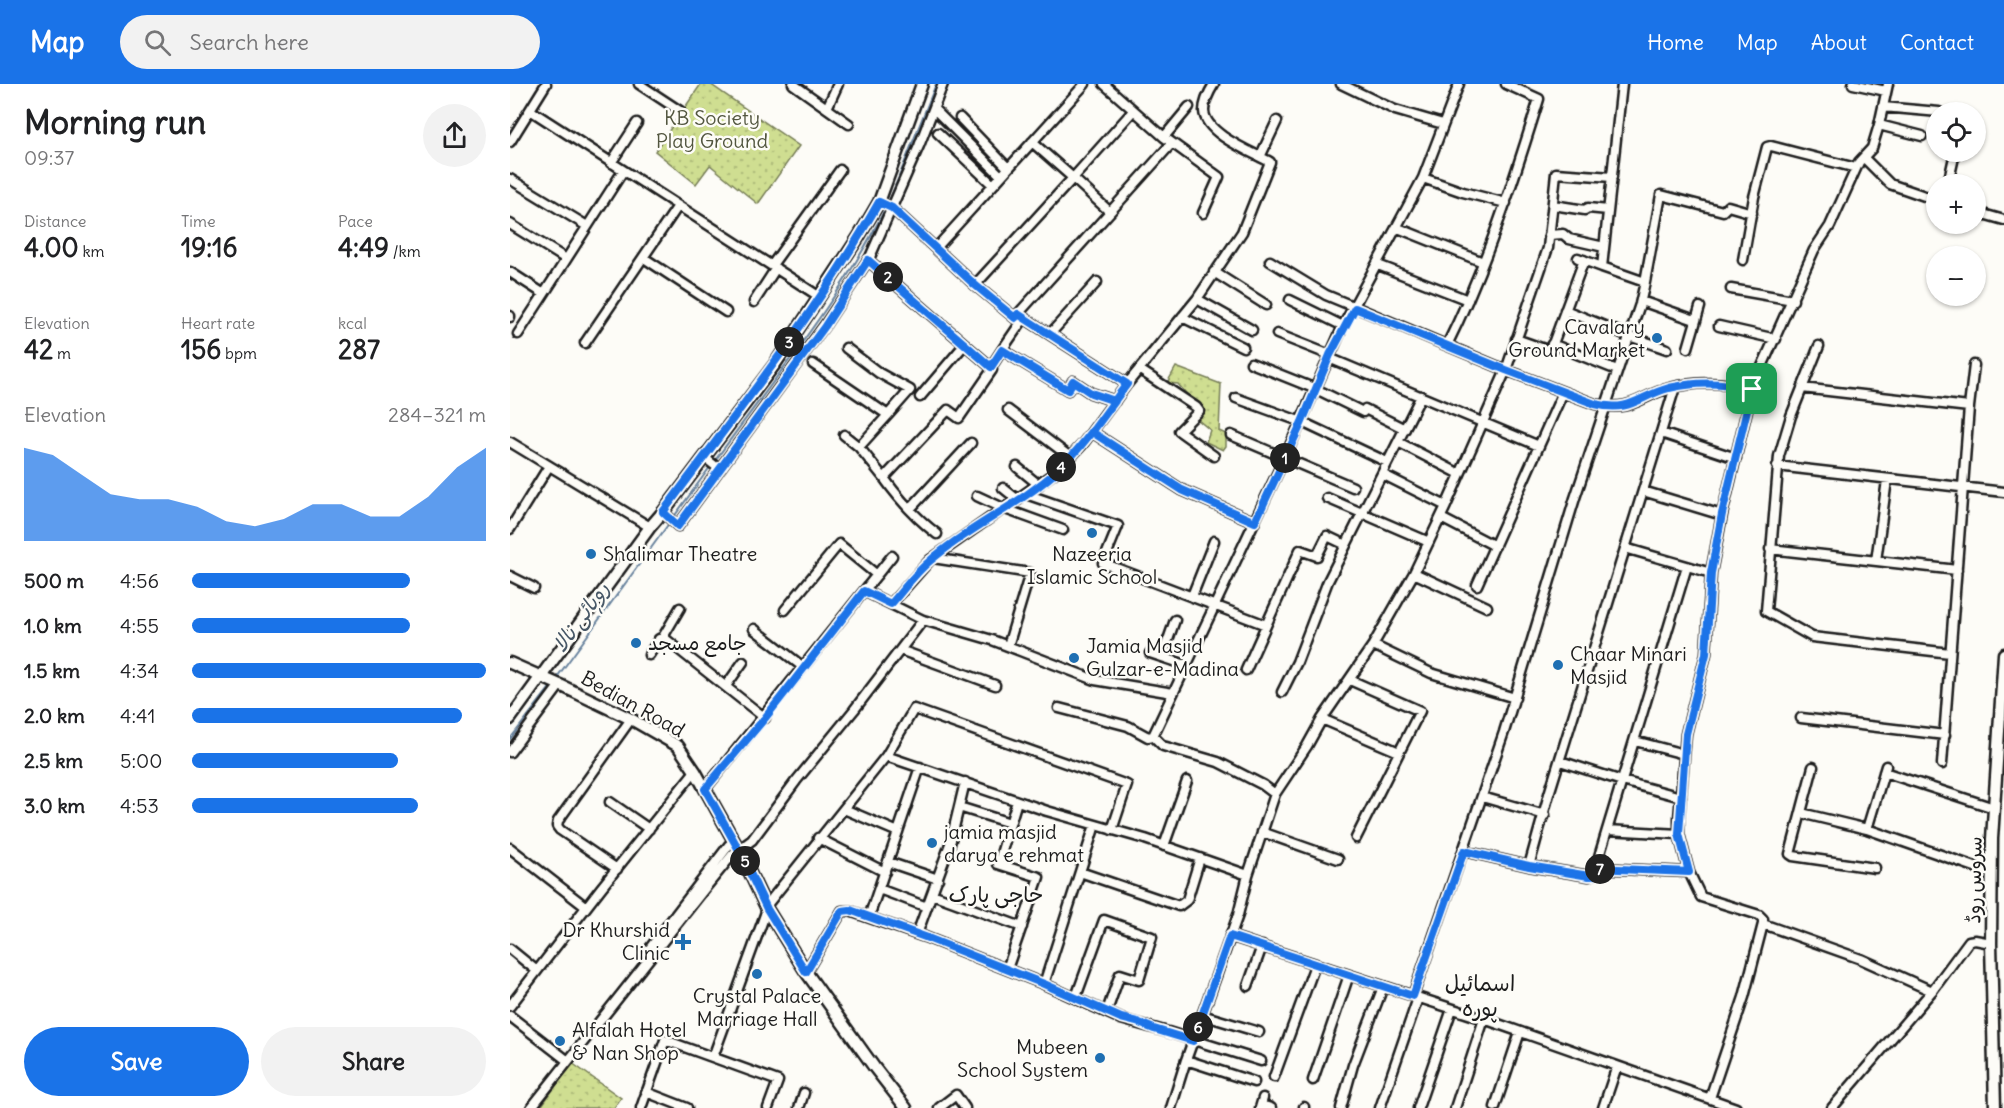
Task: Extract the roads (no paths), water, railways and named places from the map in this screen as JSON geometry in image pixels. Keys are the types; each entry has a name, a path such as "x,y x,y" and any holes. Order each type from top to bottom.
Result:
{"street":[{"path":"510,142 546,84"},
{"path":"639,84 680,111"},
{"path":"793,84 849,124"},
{"path":"827,108 838,84"},
{"path":"510,719 544,677 650,527 664,514 777,366 880,202 922,84"},
{"path":"664,514 678,526 717,468 825,326 868,260 943,84"},
{"path":"936,248 1085,84"},
{"path":"1104,84 1168,140 1219,177 1203,213"},
{"path":"891,604 933,558 1039,485 1070,458 1197,299 1242,232 1270,162 1211,127 1205,118 1205,102 1214,84"},
{"path":"1341,84 1395,110 1443,124"},
{"path":"1153,736 1302,422 1343,327 1423,178 1459,84"},
{"path":"1447,345 1468,300 1506,203 1539,99 1506,84"},
{"path":"1602,267 1622,84"},
{"path":"1710,1098 1744,997 1763,919 1759,915 1701,897 1689,872 1679,834 1686,734 1706,654 1711,573 1722,514 1752,389 1814,250 1830,226 1856,168 1872,148 1879,125 1887,87 1853,84"},
{"path":"884,478 948,410 959,418 992,370 991,367 1021,316 1168,140 1189,107"},
{"path":"1883,107 1926,111"},
{"path":"530,110 820,297"},
{"path":"975,285 1133,111"},
{"path":"937,112 1000,176"},
{"path":"960,118 1008,168"},
{"path":"1260,157 1277,121"},
{"path":"611,163 637,123"},
{"path":"1879,125 1922,136"},
{"path":"938,133 993,185"},
{"path":"1032,142 1110,212"},
{"path":"1743,260 1767,147 1772,146 1856,168"},
{"path":"1864,158 1890,184 1926,197"},
{"path":"754,302 774,266 840,170"},
{"path":"518,334 623,171"},
{"path":"1171,1108 1186,1060 1239,915 1248,874 1275,794 1322,719 1373,645 1414,573 1441,518 1506,370 1548,248 1556,173 1612,177"},
{"path":"1423,178 1463,192 1506,203"},
{"path":"510,179 587,226"},
{"path":"1380,1108 1515,698 1605,406 1641,301 1661,195 1723,211 1728,206 1752,213"},
{"path":"880,202 892,208 975,285 1015,318 1021,316"},
{"path":"1552,205 1585,210 1588,208 1608,210"},
{"path":"585,343 678,206"},
{"path":"1986,215 2004,220"},
{"path":"510,224 566,259"},
{"path":"1398,228 1483,262"},
{"path":"1550,235 1563,234 1569,239 1604,247"},
{"path":"644,258 726,312"},
{"path":"1516,339 1549,350 1565,310 1581,259 1645,282"},
{"path":"868,260 991,367"},
{"path":"1270,261 1326,295 1355,308 1506,370 1605,406 1621,406 1640,402 1675,387 1704,383 1728,383 1752,389"},
{"path":"1378,265 1468,300"},
{"path":"510,272 544,294"},
{"path":"1214,272 1266,305"},
{"path":"1050,334 1097,282"},
{"path":"1731,289 1793,300"},
{"path":"1197,299 1252,330"},
{"path":"1290,300 1343,327"},
{"path":"1641,301 1695,320"},
{"path":"1688,348 1700,307"},
{"path":"1565,310 1667,349"},
{"path":"1021,316 1127,384"},
{"path":"1182,317 1243,347"},
{"path":"1719,326 1776,339"},
{"path":"1277,333 1539,446"},
{"path":"920,397 965,344"},
{"path":"1552,344 1617,370"},
{"path":"1819,346 1791,416 1777,466 1766,611 1812,637 1950,653"},
{"path":"846,348 879,373 910,390 860,447"},
{"path":"1002,350 1068,390 1073,381 1091,393 1115,401"},
{"path":"1251,363 1316,389 1363,412 1365,409 1405,429"},
{"path":"813,364 888,415"},
{"path":"1942,764 1974,365"},
{"path":"777,366 788,374"},
{"path":"1140,370 1196,407 1199,411 1179,431 1214,456"},
{"path":"1529,866 1549,794 1675,387"},
{"path":"1802,388 1969,407"},
{"path":"1477,585 1563,392"},
{"path":"1282,692 1297,662 1328,581 1421,396"},
{"path":"1236,398 1302,422 1388,462"},
{"path":"1008,410 1070,458"},
{"path":"1092,432 1182,490 1255,522"},
{"path":"1661,433 1736,458"},
{"path":"844,435 860,447 899,500 937,534"},
{"path":"1231,435 1353,487"},
{"path":"510,442 650,527"},
{"path":"1398,442 1460,474"},
{"path":"910,509 971,443"},
{"path":"706,459 717,468"},
{"path":"510,529 549,466"},
{"path":"1017,466 1039,485"},
{"path":"1777,466 2004,492"},
{"path":"1382,474 1446,506"},
{"path":"1876,561 1887,480"},
{"path":"1003,488 1018,500"},
{"path":"1643,491 1722,514"},
{"path":"1026,494 1118,526 1103,563 1266,625"},
{"path":"977,496 1063,530"},
{"path":"1327,498 1429,542"},
{"path":"1441,518 1495,546"},
{"path":"1246,670 1300,550 1317,556 1327,536 1346,546"},
{"path":"1192,596 1214,541"},
{"path":"785,610 839,544 877,575"},
{"path":"1625,548 1711,573"},
{"path":"1770,549 1957,570"},
{"path":"705,789 765,718 892,556"},
{"path":"933,558 1029,573 1008,646"},
{"path":"1464,851 1529,866 1592,876 1687,566"},
{"path":"1414,573 1487,607"},
{"path":"510,576 534,588"},
{"path":"864,591 923,620 1008,646 1095,680 1173,693"},
{"path":"650,655 680,608"},
{"path":"525,1108 703,885 733,854 737,846 752,840 923,620"},
{"path":"1162,657 1175,620"},
{"path":"754,629 803,667"},
{"path":"663,637 765,718"},
{"path":"1373,645 1431,673 1515,698"},
{"path":"900,650 995,685"},
{"path":"1150,653 1186,665"},
{"name":"سروس روڈ","path":"1995,1108 1991,943 1992,873 2004,654"},
{"path":"726,686 743,662"},
{"name":"Bedian Road","path":"510,663 630,719 678,746 695,771 737,846 766,908 806,972 906,1108"},
{"path":"1350,680 1420,711 1356,838"},
{"path":"510,752 558,684"},
{"path":"1059,708 1128,726 1148,737 1153,736"},
{"path":"713,1057 766,908 818,838 886,756 914,709 1127,785 1112,830"},
{"path":"1801,718 1945,735"},
{"path":"617,869 557,826 558,821 630,719"},
{"path":"1322,719 1399,752"},
{"path":"1153,736 1163,746 1218,762 1263,785 1275,794"},
{"path":"1635,741 1684,754"},
{"path":"886,756 1017,801 1248,874"},
{"path":"1560,761 1681,797"},
{"path":"869,917 920,767"},
{"path":"1813,767 1790,854 1875,868"},
{"path":"1867,829 1885,769 1994,808"},
{"path":"510,1006 695,771"},
{"path":"1164,846 1187,780"},
{"path":"917,934 951,844 965,782"},
{"path":"1482,797 1545,815"},
{"path":"1006,969 1039,877 998,864 1017,801"},
{"path":"610,802 649,829"},
{"path":"959,807 1010,823"},
{"path":"844,809 898,832"},
{"path":"1801,813 1867,829 1992,873"},
{"path":"1044,984 1095,825"},
{"path":"1607,830 1679,834"},
{"path":"1262,832 1338,859"},
{"path":"818,838 885,872"},
{"path":"510,848 586,907"},
{"path":"1080,872 1179,906 1187,900 1200,858"},
{"path":"888,862 938,879"},
{"path":"1595,868 1689,872"},
{"path":"879,889 927,907"},
{"path":"932,894 1022,927"},
{"path":"806,972 842,911 850,910 1044,984 1121,1018 1261,1061"},
{"path":"1076,998 1104,920 1152,937 1139,980 1120,974 1107,1011"},
{"path":"1763,924 1861,959 1932,991"},
{"path":"1230,936 1484,1019 1736,1108"},
{"path":"1832,1108 1932,991 1969,941 1991,943"},
{"path":"1248,986 1262,946"},
{"path":"510,949 537,971"},
{"path":"1274,1077 1315,965"},
{"path":"1313,1080 1349,975"},
{"path":"1341,1108 1353,1065 1383,987"},
{"path":"1418,1108 1452,1009"},
{"path":"1202,1015 1258,1032"},
{"path":"510,1016 566,1059"},
{"path":"1455,1108 1484,1019"},
{"path":"1496,1107 1520,1032"},
{"path":"641,1108 665,1040 778,1081 768,1108"},
{"path":"531,1108 566,1059"},
{"path":"1186,1060 1254,1083"},
{"path":"1603,1108 1617,1066"},
{"path":"646,1092 687,1108"},
{"path":"799,1108 804,1093"},
{"path":"939,1108 956,1095 965,1108"},
{"path":"1262,1104 1271,1108"}],"waterway":[{"name":"روہائی نالا","path":"888,204 936,84"},
{"name":"روہائی نالا","path":"714,462 827,307 867,243 885,209"},
{"name":"روہائی نالا","path":"673,518 710,467"},
{"name":"روہائی نالا","path":"555,680 670,522"},
{"name":"روہائی نالا","path":"510,739 552,685"}],"place":[{"name":"Cavalary Ground Market","path":"1657,338"},
{"name":"Nazeeria Islamic School","path":"1092,533"},
{"name":"Shalimar Theatre","path":"591,554"},
{"name":"جامع مسجد","path":"636,643"},
{"name":"Jamia Masjid Gulzar-e-Madina","path":"1074,658"},
{"name":"Chaar Minari Masjid","path":"1558,665"},
{"name":"jamia masjid darya e rehmat","path":"932,843"},
{"name":"Dr Khurshid Clinic","path":"683,942"},
{"name":"Crystal Palace Marriage Hall","path":"757,974"},
{"name":"Alfalah Hotel & Nan Shop","path":"560,1041"},
{"name":"Mubeen School System","path":"1100,1058"}],"district":[{"name":"حاجی پارک","path":"996,895"},
{"name":"اسمائیل پورہ","path":"1480,996"}],"park label":[{"name":"KB Society Play Ground","path":"712,130"}]}
